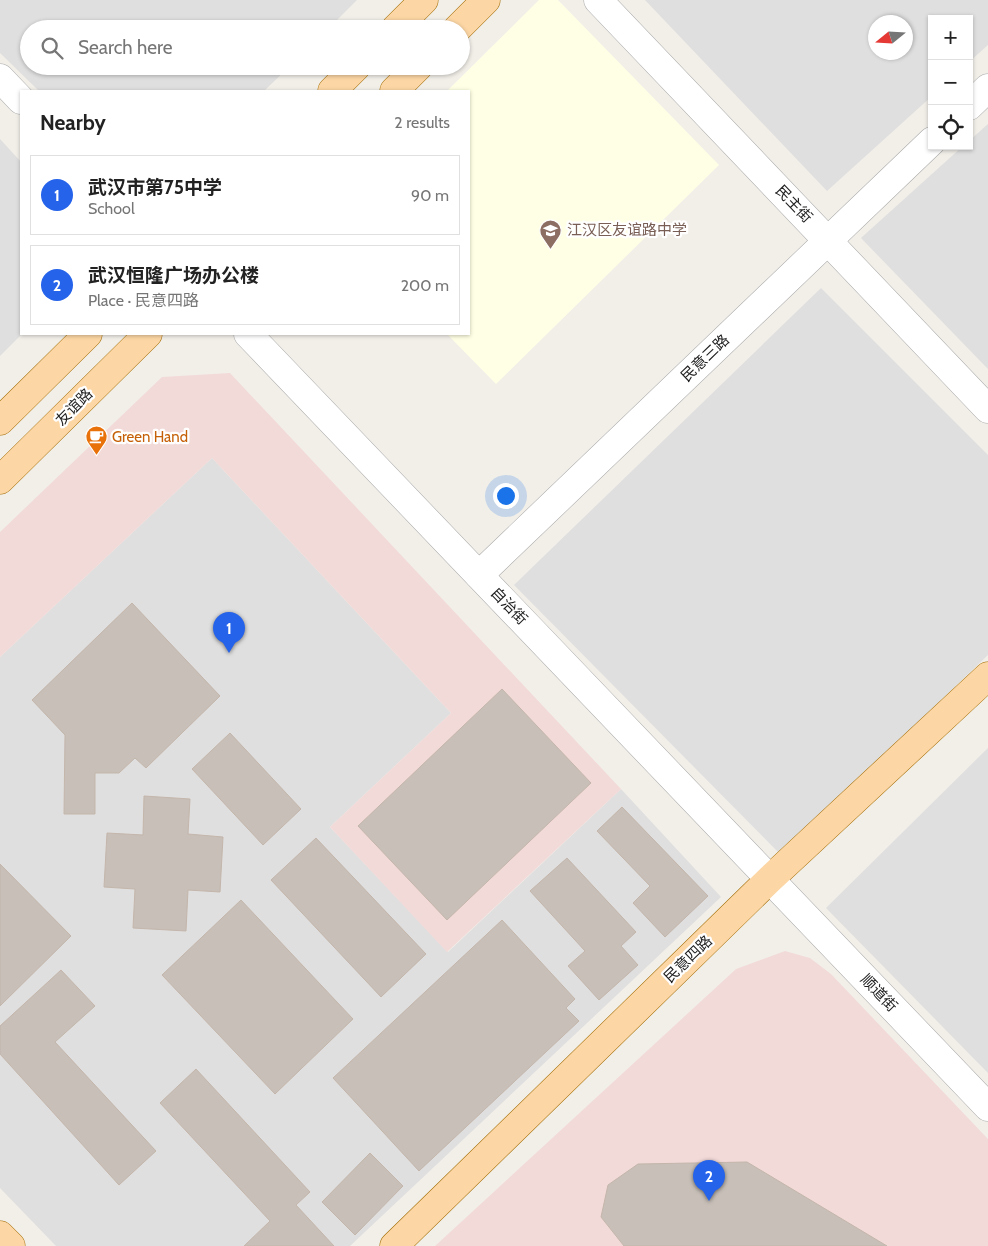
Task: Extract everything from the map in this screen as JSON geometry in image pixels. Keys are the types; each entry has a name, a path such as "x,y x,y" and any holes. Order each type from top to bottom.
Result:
{"main road":[{"path":"404,20 424,0"},
{"path":"466,20 486,0"},
{"path":"333,90 348,75"},
{"path":"395,90 410,75"},
{"path":"0,421 87,335"},
{"name":"友谊路","path":"0,480 147,335"},
{"name":"民意四路","path":"394,1246 770,879 988,676"},
{"path":"0,1235 11,1246"}],"street":[{"name":"民主街","path":"598,0 828,239 988,409"},
{"path":"0,78 20,99"},
{"path":"970,105 988,88"},
{"name":"民意三路","path":"478,575 928,145"},
{"name":"自治街","path":"249,335 770,879"},
{"name":"顺道街","path":"770,879 988,1107"}],"shaded area":[{"path":"0,0 357,0 337,20 20,20 20,72 0,53"},
{"name":"江汉区友谊路中学","path":"539,0 558,0 719,165 496,384 448,335 470,335 470,90 448,90 463,75 470,75 470,68"},
{"path":"645,0 988,0 988,45 973,58 973,15 928,15 928,100 827,191"},
{"path":"23,75 281,75 265,90 38,90"},
{"path":"988,124 988,369 861,238 959,150 973,150 973,137"},
{"path":"0,139 20,161 21,335 0,356"},
{"path":"821,288 988,455 988,655 780,854 514,585"},
{"path":"230,373 621,789 447,952 330,827 451,713 212,458 0,657 0,532 162,377"},
{"path":"212,458 451,713 330,827 448,952 621,789 721,897 350,1246 56,1246 0,1188 0,657"},
{"path":"988,748 988,1073 826,908"},
{"path":"785,951 810,958 831,974 988,1139 988,1246 435,1246 736,969"}],"building":[{"path":"132,603 220,696 146,768 135,758 119,773 95,773 95,814 64,814 65,735 32,700"},
{"path":"502,689 591,783 447,920 358,826"},
{"path":"230,733 301,809 263,845 192,769"},
{"path":"144,796 190,799 188,834 223,837 220,892 188,890 186,931 133,928 135,889 104,887 107,833 143,835"},
{"path":"622,807 708,896 665,937 633,903 650,886 597,831"},
{"path":"316,838 426,954 381,997 271,880"},
{"path":"567,858 636,932 621,946 638,965 599,1000 568,966 585,951 530,891"},
{"path":"0,864 71,936 0,1006"},
{"path":"241,900 353,1019 275,1094 162,975"},
{"path":"502,920 575,999 566,1008 579,1021 419,1171 333,1078"},
{"path":"61,970 95,1006 55,1042 156,1151 119,1185 0,1054 0,1026"},
{"path":"196,1069 310,1192 296,1205 334,1246 244,1246 270,1221 160,1103"},
{"path":"370,1153 403,1186 355,1235 322,1202"},
{"path":"747,1162 887,1246 624,1246 601,1217 608,1185 638,1164"}],"place":[{"name":"江汉区友谊路中学","path":"551,249"},
{"name":"Green Hand","path":"96,456"},
{"name":"武汉市第75中学","path":"229,653"},
{"name":"武汉恒隆广场办公楼","path":"709,1201"}]}
